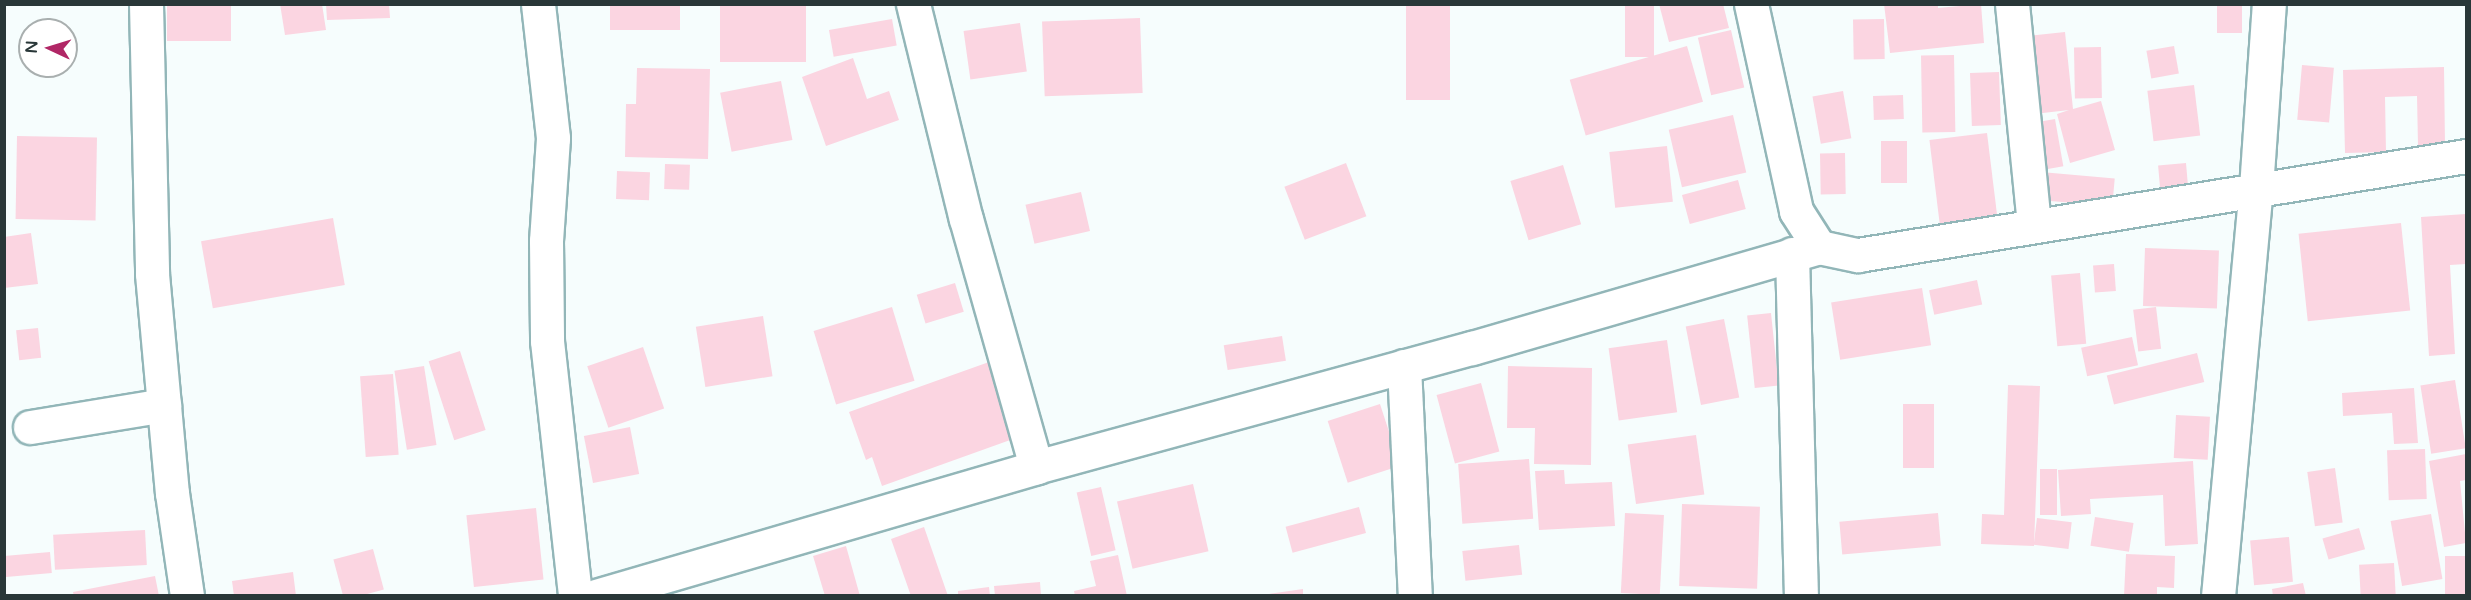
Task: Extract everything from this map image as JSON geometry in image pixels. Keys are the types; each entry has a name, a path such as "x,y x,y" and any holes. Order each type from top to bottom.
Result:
{"street":[{"path":"146,4 152,274 164,405 187,596"},
{"path":"538,4 553,138 546,241 547,341 575,596"},
{"path":"913,4 966,219 1036,466"},
{"path":"1751,4 1805,251 1801,596"},
{"path":"2012,4 2034,226"},
{"path":"2218,596 2256,188 2269,4"},
{"path":"596,596 1036,466 1404,366 1805,251 1858,255 2256,188 2466,156"},
{"path":"1404,366 1415,596"},
{"path":"30,427 164,405"}],"building":[{"path":"167,4 231,4 231,41 167,41"},
{"path":"280,4 322,4 326,30 285,35"},
{"path":"326,4 389,4 390,18 327,20"},
{"path":"610,4 680,4 680,30 610,30"},
{"path":"720,4 806,4 806,62 720,62"},
{"path":"1406,4 1450,4 1450,100 1406,100"},
{"path":"1625,4 1654,4 1654,57 1625,57"},
{"path":"1659,4 1723,4 1729,28 1669,42"},
{"path":"1884,4 1938,4 1938,8 1981,4 1984,43 1890,53"},
{"path":"2217,4 2242,4 2242,33 2217,33"},
{"path":"1140,18 1143,93 1045,96 1042,21"},
{"path":"892,19 897,46 834,57 829,30"},
{"path":"1884,19 1885,59 1854,60 1853,20"},
{"path":"1020,23 1027,72 970,79 964,31"},
{"path":"1731,30 1744,87 1711,95 1698,38"},
{"path":"2065,32 2073,109 2101,101 2115,150 2070,163 2057,114 2069,110 2026,115 2018,37"},
{"path":"1687,46 1703,102 1586,135 1570,80"},
{"path":"2174,46 2179,74 2151,78 2146,51"},
{"path":"2074,47 2101,47 2102,98 2075,98"},
{"path":"1954,55 1955,132 1922,133 1921,56"},
{"path":"853,58 867,99 889,91 899,120 826,146 802,77"},
{"path":"2302,65 2334,68 2329,123 2297,120"},
{"path":"2444,67 2445,145 2418,146 2417,96 2385,97 2386,152 2345,153 2343,70"},
{"path":"637,68 710,69 708,159 625,157 626,104 636,104"},
{"path":"1999,72 2001,125 1972,126 1970,73"},
{"path":"781,81 792,140 732,152 720,93"},
{"path":"2194,85 2200,136 2154,141 2147,91"},
{"path":"1843,91 1851,138 1821,144 1812,96"},
{"path":"1903,95 1904,119 1874,120 1873,96"},
{"path":"1733,115 1746,172 1682,187 1669,130"},
{"path":"2055,119 2063,166 2034,171 2025,124"},
{"path":"1987,133 1998,221 1940,228 1929,140"},
{"path":"17,136 97,137 96,220 16,219"},
{"path":"1881,141 1907,141 1907,183 1881,183"},
{"path":"1667,146 1673,202 1615,208 1609,152"},
{"path":"1820,153 1845,153 1846,194 1821,194"},
{"path":"1346,163 1366,216 1305,240 1284,187"},
{"path":"2186,163 2188,187 2160,189 2158,165"},
{"path":"665,164 690,165 689,190 664,189"},
{"path":"1563,165 1581,224 1529,240 1510,181"},
{"path":"617,171 650,172 649,200 616,199"},
{"path":"2041,172 2115,178 2112,206 2039,200"},
{"path":"1738,180 1746,209 1690,224 1682,195"},
{"path":"1081,192 1090,231 1034,244 1025,205"},
{"path":"2466,214 2466,264 2450,265 2455,354 2429,356 2421,217"},
{"path":"333,218 345,285 213,308 201,241"},
{"path":"2401,223 2410,311 2308,321 2299,234"},
{"path":"31,233 38,284 4,288 4,237"},
{"path":"2145,248 2219,251 2217,309 2143,306"},
{"path":"2114,264 2116,291 2095,292 2093,265"},
{"path":"2080,273 2086,344 2057,346 2051,276"},
{"path":"1977,280 1982,304 1934,315 1929,290"},
{"path":"955,283 964,312 926,323 917,295"},
{"path":"1922,288 1931,345 1840,360 1831,302"},
{"path":"892,307 915,381 836,405 814,331"},
{"path":"2156,307 2161,349 2138,351 2133,310"},
{"path":"1771,313 1779,386 1755,388 1747,316"},
{"path":"763,316 773,376 705,387 696,327"},
{"path":"1724,319 1739,398 1701,405 1686,326"},
{"path":"38,328 41,358 19,360 16,330"},
{"path":"1282,336 1286,361 1228,370 1224,345"},
{"path":"2132,337 2138,365 2087,376 2081,348"},
{"path":"1667,340 1677,412 1619,421 1609,348"},
{"path":"643,347 664,408 608,428 587,366"},
{"path":"460,351 486,430 454,440 429,361"},
{"path":"2197,353 2204,382 2114,405 2107,375"},
{"path":"989,362 1013,439 882,486 872,457 866,460 849,412"},
{"path":"424,366 437,445 407,450 394,371"},
{"path":"1508,366 1592,368 1591,465 1534,464 1535,428 1507,428"},
{"path":"393,374 399,455 366,457 360,376"},
{"path":"2455,380 2466,448 2431,454 2420,385"},
{"path":"1481,383 1499,452 1455,463 1437,395"},
{"path":"2008,385 2040,386 2034,546 1981,544 1982,514 2004,515"},
{"path":"2414,388 2418,443 2394,444 2392,413 2343,416 2342,393"},
{"path":"1380,404 1400,466 1348,483 1328,421"},
{"path":"1903,404 1934,404 1934,468 1903,468"},
{"path":"2176,415 2210,417 2208,460 2174,458"},
{"path":"630,427 639,474 593,483 584,436"},
{"path":"1696,435 1704,494 1636,504 1628,445"},
{"path":"2425,449 2427,499 2389,500 2387,450"},
{"path":"2466,454 2466,480 2460,481 2466,543 2444,547 2429,461"},
{"path":"1529,459 1533,519 1462,524 1458,464"},
{"path":"2193,461 2198,544 2165,546 2163,495 2090,499 2091,514 2061,516 2058,470"},
{"path":"2335,468 2343,522 2315,526 2307,472"},
{"path":"2040,469 2057,469 2057,515 2040,515"},
{"path":"1564,470 1565,484 1612,482 1615,526 1539,530 1535,471"},
{"path":"1193,484 1209,551 1133,569 1117,502"},
{"path":"1101,487 1116,550 1091,556 1077,493"},
{"path":"1682,504 1760,507 1757,589 1679,586"},
{"path":"1359,507 1366,533 1293,553 1286,527"},
{"path":"536,508 544,580 474,587 466,515"},
{"path":"1625,513 1664,515 1660,595 1621,593"},
{"path":"1938,513 1941,546 1842,555 1839,522"},
{"path":"2431,514 2442,579 2402,586 2391,521"},
{"path":"2095,517 2134,523 2129,552 2090,546"},
{"path":"2037,518 2072,522 2068,549 2034,545"},
{"path":"924,527 948,596 911,596 891,539"},
{"path":"2359,528 2365,549 2329,560 2322,538"},
{"path":"145,530 147,565 55,570 53,535"},
{"path":"2289,537 2293,582 2254,585 2250,540"},
{"path":"1519,545 1522,575 1465,581 1462,551"},
{"path":"846,546 860,596 825,596 813,556"},
{"path":"373,549 384,590 360,596 343,596 333,560"},
{"path":"50,552 52,573 6,577 4,556"},
{"path":"2126,554 2175,556 2174,588 2157,587 2157,596 2124,596"},
{"path":"1118,555 1127,596 1075,596 1074,591 1096,586 1090,561"},
{"path":"2445,556 2466,556 2466,596 2445,596"},
{"path":"2394,563 2396,596 2361,596 2359,565"},
{"path":"293,572 296,596 234,596 232,581"},
{"path":"155,576 159,596 74,596 73,592"},
{"path":"1040,582 1041,596 995,596 994,586"},
{"path":"2303,583 2306,596 2273,596 2272,589"},
{"path":"989,587 990,596 958,596 958,591"},
{"path":"1303,589 1303,596 1269,596 1269,594"}]}
